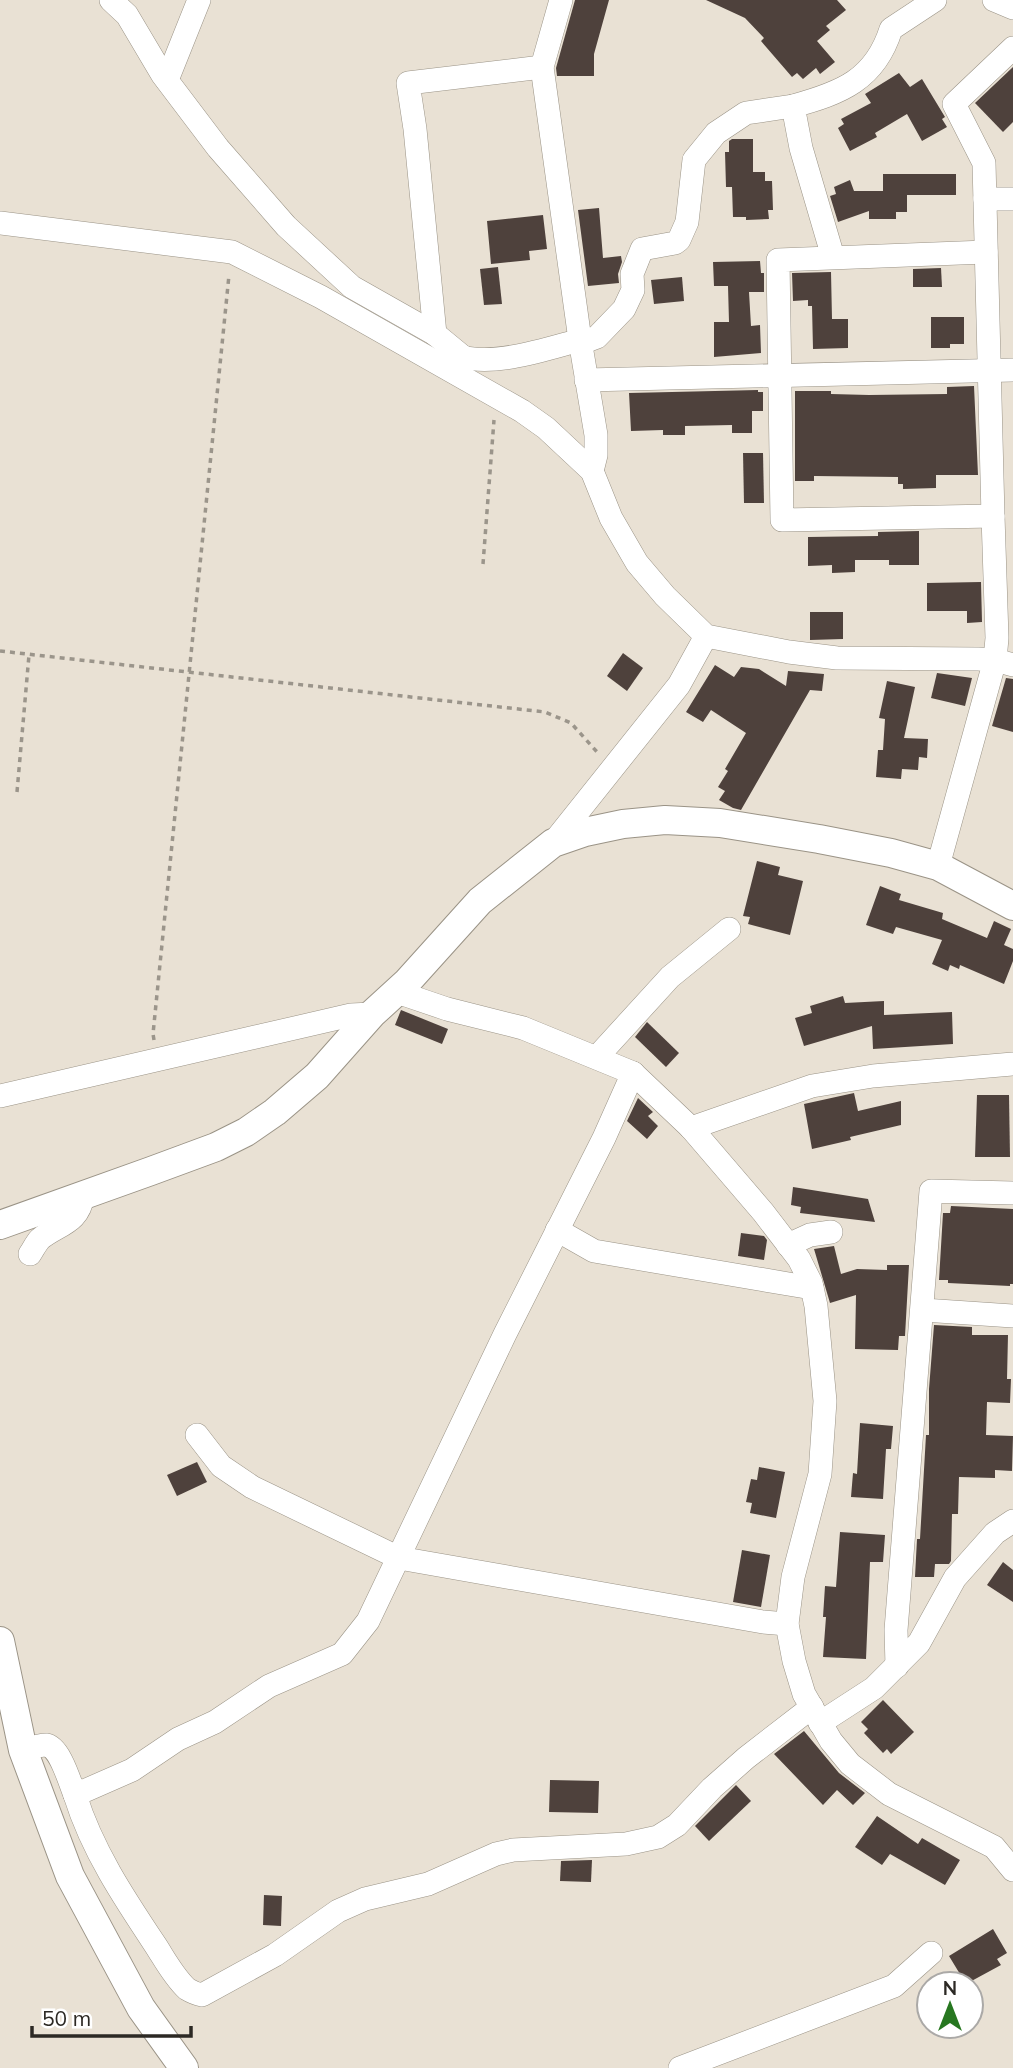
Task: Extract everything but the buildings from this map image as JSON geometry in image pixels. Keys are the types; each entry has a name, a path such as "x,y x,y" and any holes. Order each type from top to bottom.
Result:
{"street":[{"path":"111,0 127,15 167,80 218,148 286,226 352,287 435,334 459,365"},
{"path":"167,80 200,0"},
{"path":"561,0 542,66 580,342 596,435 596,455 592,471"},
{"path":"459,365 597,337 624,309 633,290 632,274 642,248 679,240 687,222 694,160 716,133 746,113 793,106 831,95 861,77 885,48 891,29 935,0"},
{"path":"994,0 1013,8"},
{"path":"938,866 1004,662 997,638 1000,510 989,370 984,163 954,104 1013,48"},
{"path":"435,334 408,83 429,78 542,66"},
{"path":"793,106 801,148 833,257"},
{"path":"985,199 1013,199"},
{"path":"0,223 232,252 459,365 502,399 546,428 592,471 611,518 637,563 665,596 706,636 837,658 1004,662"},
{"path":"986,252 778,260 782,520 1000,510"},
{"path":"586,380 1013,370"},
{"path":"0,1225 216,1147 246,1132 275,1112 317,1076 480,901 552,844 679,685 706,636"},
{"path":"552,844 585,832 623,824 665,820 720,823 879,850 938,866 1013,906"},
{"path":"597,1057 670,977 729,929"},
{"path":"397,992 447,1009 523,1028 633,1073 691,1129 799,1259 812,1288 819,1328 825,1401 820,1474 793,1577 787,1624 804,1694 850,1764 880,1788 994,1847 1013,1870"},
{"path":"0,1096 351,1015 372,1014"},
{"path":"691,1129 812,1086 873,1076 1013,1064"},
{"path":"75,1795 132,1770 178,1739 215,1722 269,1686 342,1654 368,1621 633,1073"},
{"path":"897,1666 896,1630 931,1191 1013,1192"},
{"path":"30,1254 40,1240 60,1228 81,1208 83,1195"},
{"path":"557,1230 594,1251 812,1288"},
{"path":"788,1245 810,1235 831,1232"},
{"path":"923,1310 1013,1316"},
{"path":"197,1435 221,1466 252,1488 399,1558 749,1620 787,1624"},
{"path":"23,1750 45,1745 51,1746 57,1753 98,1853 141,1924 174,1974 188,1990 202,1995 209,1994 275,1955 338,1911 365,1899 428,1884 505,1852 626,1844 658,1837 677,1825 712,1788 746,1758 816,1715 874,1688 919,1643 955,1578 995,1533 1013,1521"},
{"path":"0,1641 23,1750 70,1875 141,2008 184,2068"},
{"path":"680,2068 894,1986 931,1953"}],"path":[{"path":"158,1058 153,1034 232,252"},
{"path":"483,564 494,420 502,399"},
{"path":"0,650 545,712 571,723 613,768"},
{"path":"17,792 29,654"}]}
